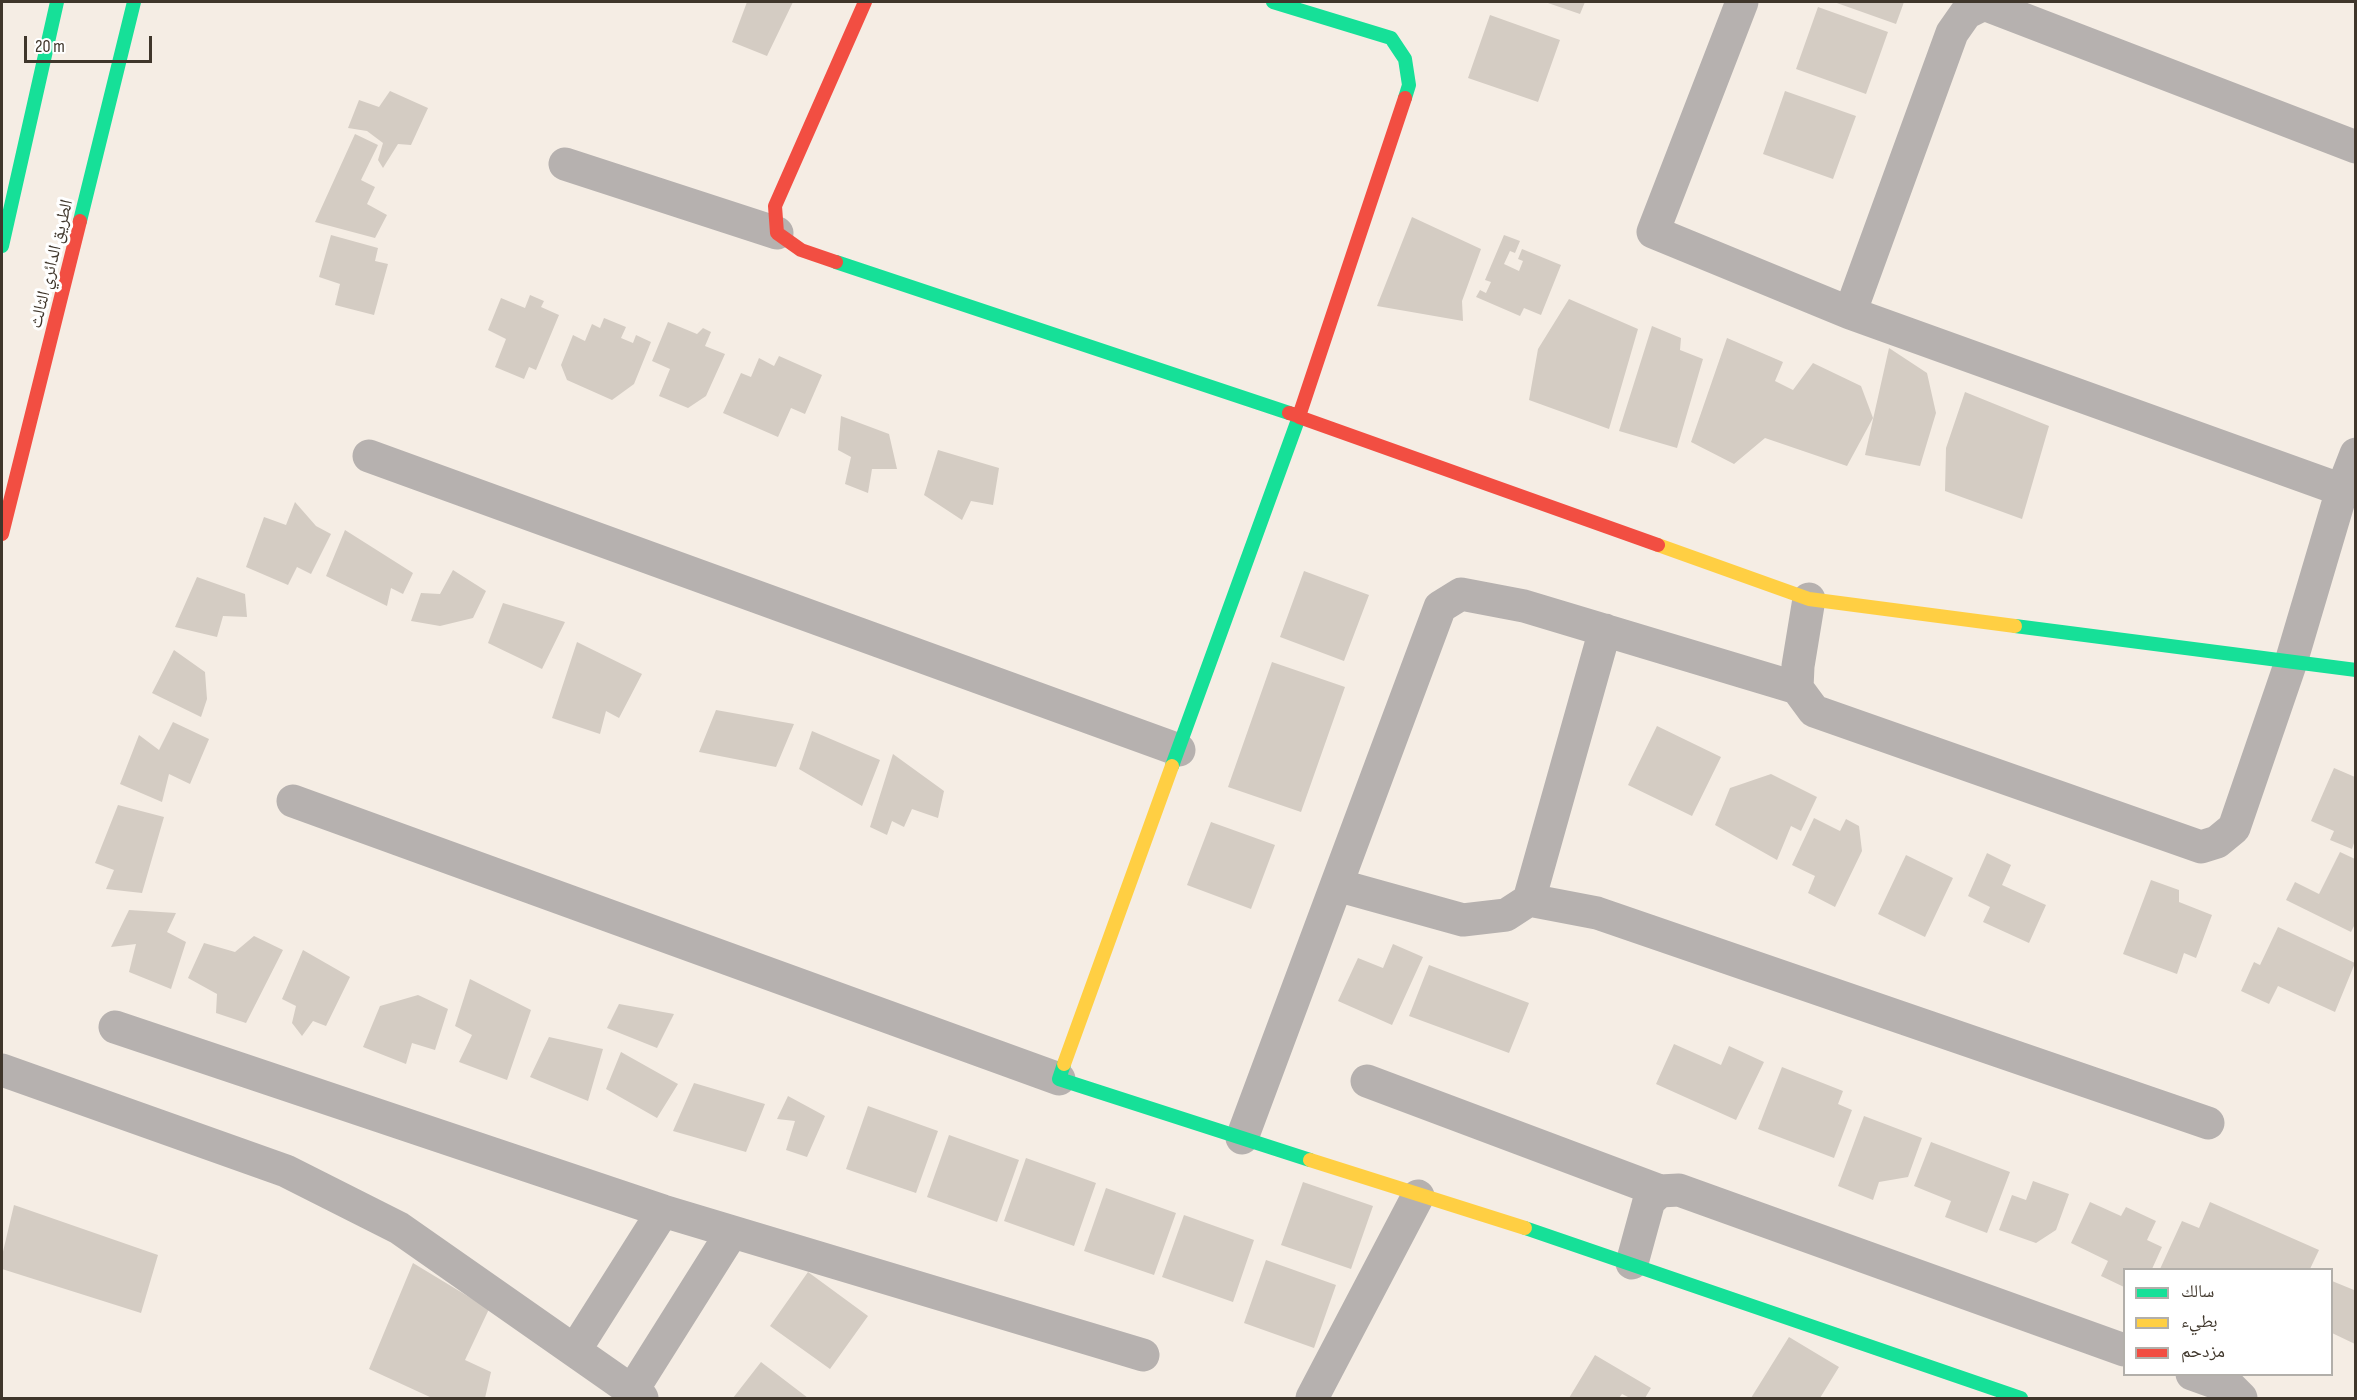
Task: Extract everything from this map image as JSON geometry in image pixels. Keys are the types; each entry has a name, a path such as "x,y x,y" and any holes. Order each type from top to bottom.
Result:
{"main road":[{"path":"2,246 57,2"},
{"name":"الطريق الدائري الثالث","path":"2,534 134,2"},
{"path":"865,2 775,206 777,233 801,250 1299,416 1809,599 2355,670"},
{"path":"1273,2 1391,38 1405,58 1409,85 1299,416 1059,1079 1632,1263 2021,1398"}],"street":[{"path":"1742,2 1653,232 1850,313 2342,490"},
{"path":"1850,313 1952,33 1965,13 1984,4 2355,147"},
{"path":"565,164 777,233"},
{"path":"1242,1138 1440,607 1461,594 1524,606 1797,688 1814,711 2201,847 2217,842 2234,828 2291,662 2342,490 2355,454"},
{"path":"369,456 1179,750"},
{"path":"1797,688 1798,666 1809,599"},
{"path":"1337,885 1463,920 1506,915 1529,900 1605,630"},
{"path":"293,801 1059,1079"},
{"path":"1529,900 1597,913 2208,1123"},
{"path":"115,1027 663,1210 1143,1355"},
{"path":"2,1070 286,1171 399,1228 637,1395 732,1232"},
{"path":"1367,1081 1660,1191 1679,1190 2123,1350"},
{"path":"1632,1263 1649,1201 1660,1191"},
{"path":"1312,1398 1418,1196"},
{"path":"575,1350 663,1210"},
{"path":"2197,1376 2230,1388 2241,1398"}],"building":[{"path":"747,2 793,2 767,56 732,42"},
{"path":"1545,2 1585,2 1580,14"},
{"path":"1834,2 1904,2 1896,24"},
{"path":"1818,7 1888,32 1866,94 1796,69"},
{"path":"1490,15 1560,40 1538,102 1468,78"},
{"path":"390,91 428,108 411,145 398,144 383,168 378,160 383,143 367,131 348,128 359,100 379,107"},
{"path":"1785,91 1856,116 1833,179 1763,154"},
{"path":"355,134 378,145 361,180 375,187 367,204 387,215 375,238 315,222"},
{"path":"1412,217 1481,249 1462,301 1463,321 1377,306"},
{"path":"331,235 378,248 375,261 388,264 374,315 335,305 340,284 319,277"},
{"path":"1504,235 1520,241 1515,253 1510,251 1504,264 1519,271 1523,261 1518,259 1522,249 1561,265 1541,315 1524,308 1520,316 1476,297 1480,290 1486,293 1491,282 1485,280"},
{"path":"530,295 544,301 541,307 559,315 536,370 529,367 524,379 495,367 506,339 488,330 501,298 525,308"},
{"path":"1569,299 1638,329 1609,429 1529,400 1538,349"},
{"path":"604,318 626,327 621,338 633,343 636,335 651,342 634,384 612,400 567,380 561,365 573,335 585,341 592,324 600,328"},
{"path":"668,322 697,334 703,328 711,332 705,346 725,354 706,396 688,408 659,396 670,369 652,361"},
{"path":"1652,326 1681,338 1680,350 1703,359 1677,448 1619,431"},
{"path":"1727,338 1783,362 1775,381 1793,390 1813,363 1861,386 1873,418 1847,466 1765,438 1734,464 1691,442"},
{"path":"1889,348 1927,373 1936,413 1920,466 1865,455"},
{"path":"779,356 822,375 805,414 791,408 778,437 723,413 741,373 751,377 759,358 774,366"},
{"path":"1965,392 2049,426 2022,519 1945,491 1946,448"},
{"path":"841,416 889,434 897,469 872,469 868,493 845,484 851,457 838,450"},
{"path":"938,450 999,468 993,505 971,501 962,520 924,495"},
{"path":"295,502 316,526 331,534 311,574 297,567 288,585 246,567 264,517 286,525"},
{"path":"345,530 413,573 403,594 391,588 387,606 326,576"},
{"path":"453,570 486,591 473,618 440,626 411,621 421,593 440,594"},
{"path":"1304,571 1369,595 1344,661 1280,637"},
{"path":"197,577 245,594 247,617 223,616 217,637 175,627"},
{"path":"503,603 565,622 542,669 488,643"},
{"path":"577,642 642,674 619,718 606,711 600,734 552,718"},
{"path":"174,650 205,672 207,699 201,717 152,693"},
{"path":"1272,662 1345,687 1301,812 1228,787"},
{"path":"716,710 794,724 776,767 699,752"},
{"path":"173,722 209,739 190,784 169,774 162,802 120,784 139,735 159,750"},
{"path":"1657,726 1721,757 1692,816 1628,785"},
{"path":"812,731 880,760 862,806 799,769"},
{"path":"893,754 944,791 938,818 912,809 904,827 892,821 887,835 870,827"},
{"path":"2334,768 2355,777 2355,840 2352,849 2330,840 2334,831 2311,821"},
{"path":"1771,774 1817,797 1801,831 1791,826 1777,860 1715,825 1730,788"},
{"path":"118,805 164,817 142,893 106,889 114,870 95,863"},
{"path":"1814,818 1840,831 1846,819 1859,826 1862,851 1835,907 1808,893 1815,876 1792,865"},
{"path":"1211,822 1275,845 1251,909 1187,885"},
{"path":"2340,852 2355,859 2355,924 2351,932 2286,900 2295,882 2319,894"},
{"path":"1987,853 2011,865 2002,885 2046,905 2029,943 1983,922 1990,907 1968,896"},
{"path":"1906,855 1953,878 1925,937 1878,914"},
{"path":"2151,880 2179,890 2179,902 2212,915 2196,958 2184,953 2177,974 2123,954"},
{"path":"129,910 176,913 167,932 186,942 171,989 129,972 136,944 111,947"},
{"path":"2278,927 2355,963 2335,1012 2278,986 2269,1004 2241,991 2254,962 2260,965"},
{"path":"254,936 283,950 246,1023 216,1013 217,994 188,978 204,943 235,952"},
{"path":"1393,944 1423,957 1392,1025 1338,1001 1358,958 1383,968"},
{"path":"303,950 350,977 326,1026 313,1021 302,1036 292,1023 296,1006 282,999"},
{"path":"1429,965 1529,1003 1509,1053 1409,1016"},
{"path":"470,979 531,1010 507,1080 459,1062 472,1035 455,1026"},
{"path":"418,995 448,1009 435,1050 412,1043 406,1064 363,1047 380,1006"},
{"path":"619,1004 674,1014 657,1048 607,1028"},
{"path":"549,1037 603,1049 588,1101 530,1077"},
{"path":"1674,1044 1721,1065 1729,1046 1764,1062 1736,1120 1656,1084"},
{"path":"621,1052 678,1084 657,1118 606,1089"},
{"path":"1782,1067 1843,1091 1838,1104 1852,1110 1834,1158 1758,1129"},
{"path":"694,1083 765,1104 746,1152 673,1131"},
{"path":"788,1096 825,1116 807,1157 786,1150 795,1121 777,1119"},
{"path":"868,1106 938,1131 916,1193 846,1169"},
{"path":"1864,1116 1922,1138 1908,1177 1879,1182 1873,1200 1838,1186"},
{"path":"949,1135 1019,1160 997,1222 927,1197"},
{"path":"1931,1142 2010,1172 1987,1233 1945,1217 1951,1201 1914,1186"},
{"path":"1026,1158 1096,1183 1074,1246 1004,1221"},
{"path":"2033,1181 2069,1194 2056,1230 2036,1243 1999,1230 2012,1195 2026,1200"},
{"path":"1303,1182 1373,1206 1351,1269 1281,1245"},
{"path":"1106,1188 1176,1213 1154,1275 1084,1251"},
{"path":"2090,1202 2121,1216 2126,1207 2156,1221 2147,1240 2162,1247 2152,1268 2123,1268 2123,1287 2101,1276 2108,1261 2071,1243"},
{"path":"2210,1202 2319,1250 2310,1268 2160,1268 2182,1221 2199,1228"},
{"path":"14,1205 158,1255 141,1313 2,1269 2,1256"},
{"path":"1184,1215 1254,1240 1233,1302 1162,1277"},
{"path":"1266,1260 1336,1285 1314,1348 1244,1323"},
{"path":"413,1263 489,1309 465,1360 491,1372 485,1398 432,1398 369,1369"},
{"path":"808,1272 868,1316 830,1369 770,1326"},
{"path":"2333,1281 2354,1290 2355,1286 2355,1344 2333,1333"},
{"path":"1789,1337 1839,1367 1820,1398 1751,1398"},
{"path":"1595,1355 1651,1388 1645,1398 1630,1398 1622,1394 1619,1398 1569,1398"},
{"path":"761,1362 808,1398 733,1398"}],"traffic: fast":[{"path":"2,246 57,2"},
{"path":"80,221 134,2"},
{"path":"1273,2 1391,38 1405,59 1409,85 1405,98"},
{"path":"836,262 1289,413"},
{"path":"1172,766 1299,417"},
{"path":"2015,626 2356,670"},
{"path":"1064,1064 1059,1079 1310,1160"},
{"path":"1525,1228 2021,1398"}],"traffic: slow":[{"path":"1658,545 1809,599 2015,626"},
{"path":"1064,1064 1172,766"},
{"path":"1310,1160 1525,1228"}],"traffic: jam":[{"path":"836,262 801,250 777,233 775,206 865,2"},
{"path":"1289,413 1299,416 1405,98"},
{"path":"2,534 80,221"},
{"path":"1299,417 1658,545"}]}
